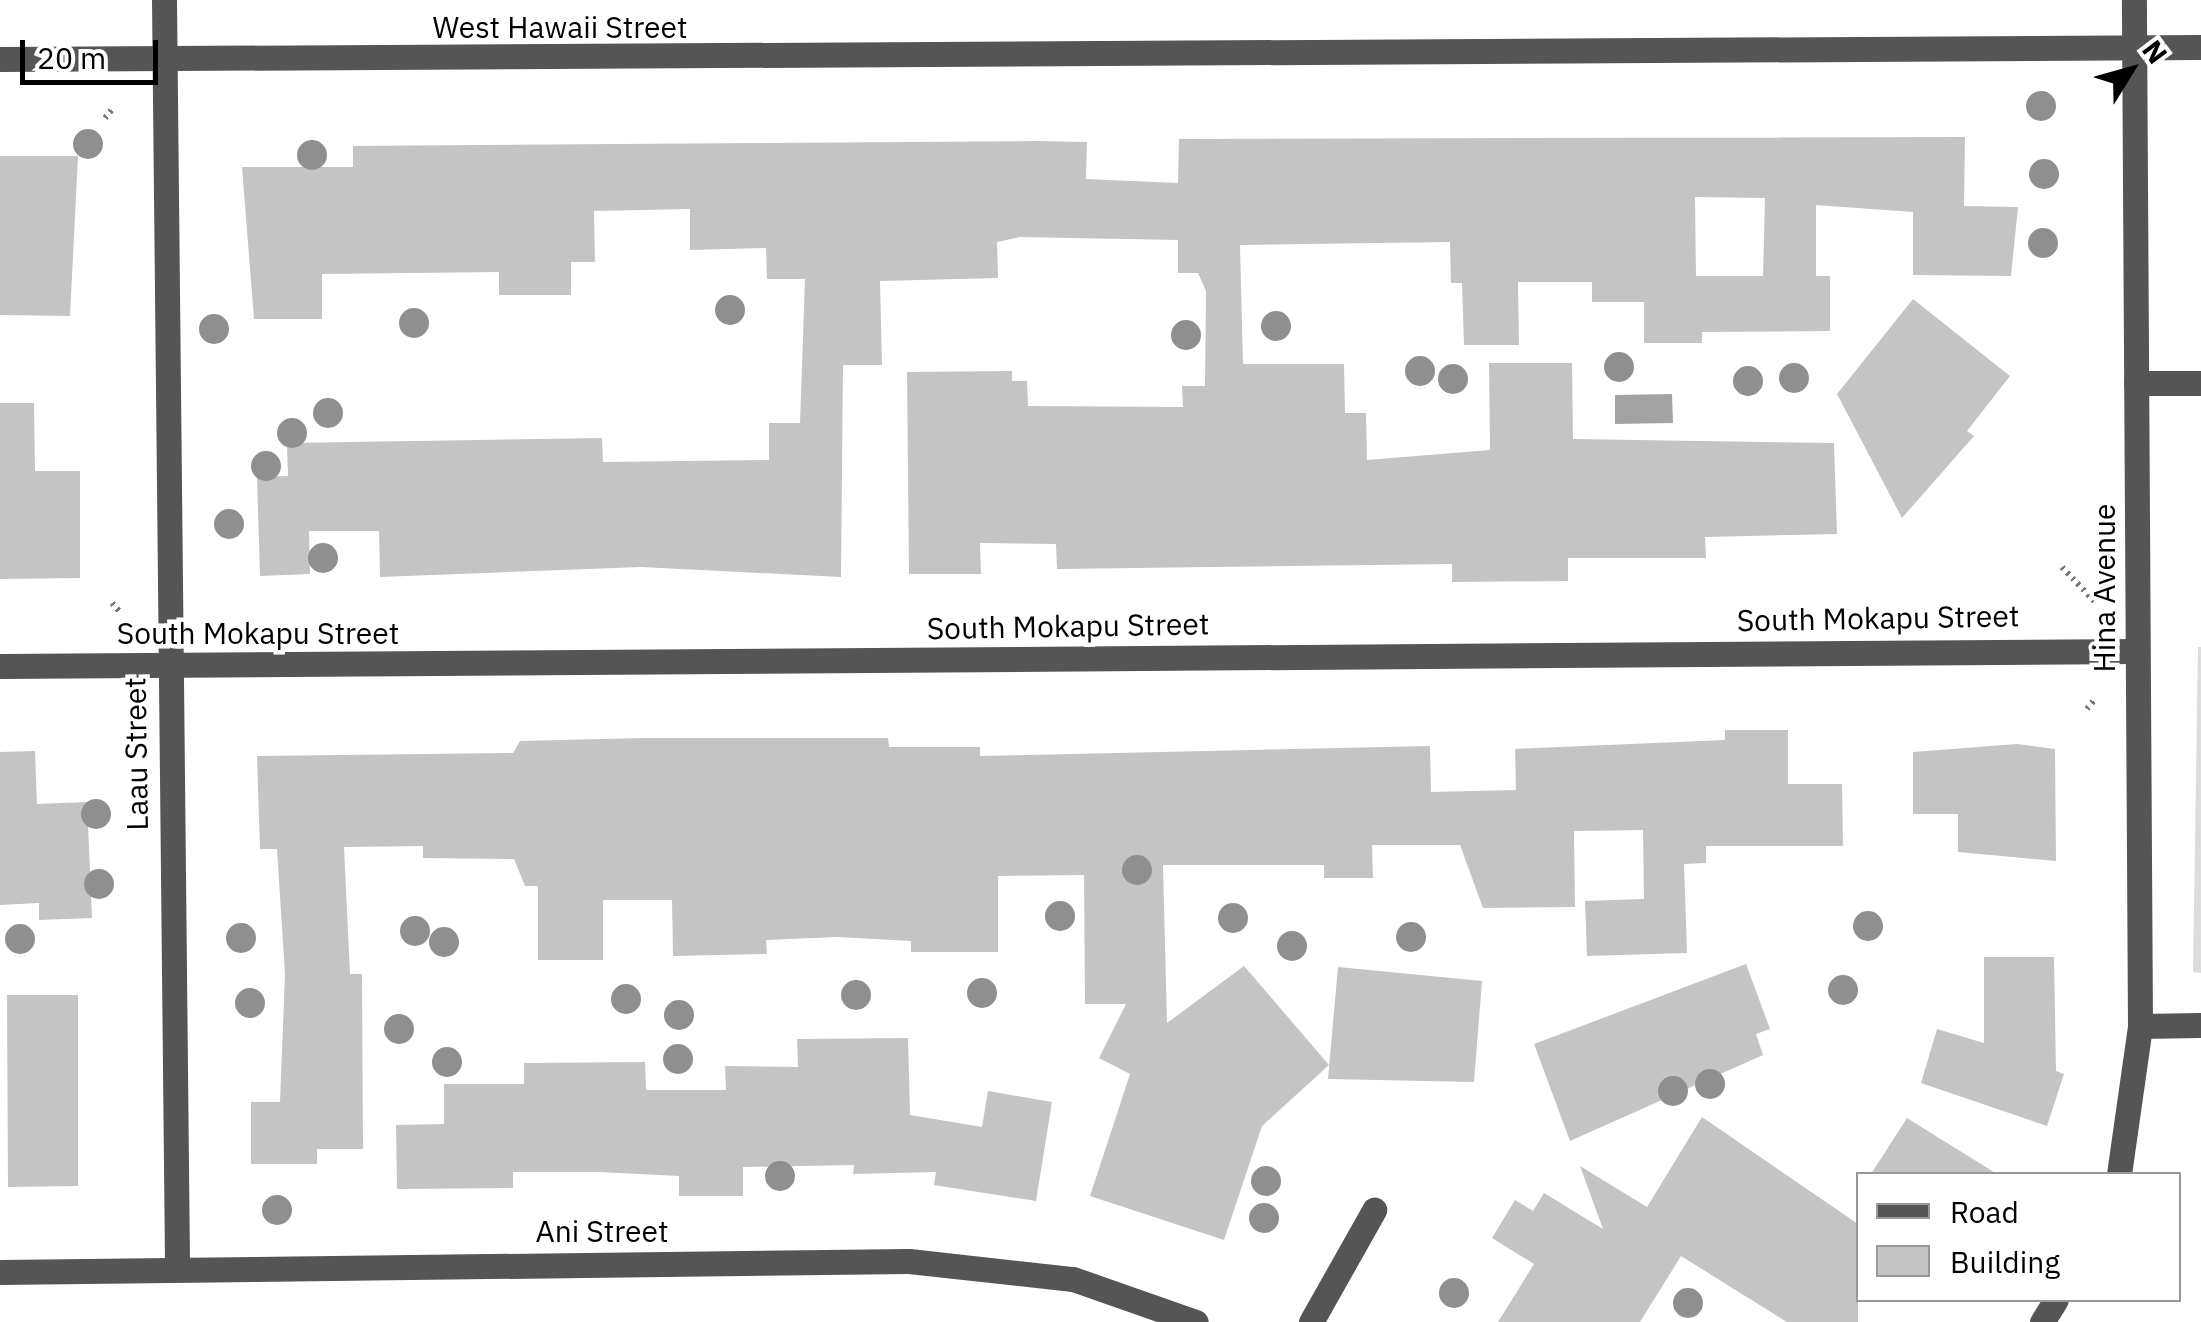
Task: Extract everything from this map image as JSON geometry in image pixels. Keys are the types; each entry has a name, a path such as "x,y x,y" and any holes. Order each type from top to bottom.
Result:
{"street":[{"name":"Laau Street","path":"164,0 167,666 177,1267"},
{"name":"Hina Avenue","path":"2118,1172 2140,1026 2134,0"},
{"name":"West Hawaii Street","path":"0,59 164,64 2201,47"},
{"path":"2136,383 2201,383"},
{"name":"South Mokapu Street","path":"0,666 2137,651"},
{"path":"2140,1026 2201,1025"},
{"path":"1310,1322 1374,1210"},
{"name":"Ani Street","path":"0,1272 910,1261 1073,1279 1196,1322"}],"path":[{"path":"105,118 114,107"},
{"path":"2062,567 2094,600"},
{"path":"112,603 122,614"},
{"path":"2087,709 2094,700"}],"shaded area":[{"path":"1672,394 1673,423 1615,424 1615,395"},
{"path":"2201,647 2201,973 2193,972"}],"building":[{"path":"1965,137 1964,206 2018,207 2011,276 1913,275 1913,212 1816,205 1816,276 1830,276 1830,331 1702,332 1702,343 1644,343 1644,302 1592,302 1592,282 1518,282 1519,345 1464,345 1462,283 1451,283 1450,242 1240,245 1243,364 1344,364 1345,413 1366,413 1367,460 1490,450 1489,363 1572,363 1573,439 1834,443 1837,534 1705,537 1706,558 1568,558 1568,581 1452,582 1452,564 1057,569 1056,544 980,543 981,574 909,574 907,372 1012,371 1012,381 1027,381 1028,406 1183,407 1182,386 1205,386 1206,291 1198,273 1178,273 1178,240 1020,237 997,242 998,278 880,281 882,365 843,365 841,577 641,567 380,577 379,531 309,531 310,574 260,576 257,477 288,476 287,443 602,438 603,462 769,460 769,423 800,423 805,279 767,279 766,248 690,250 690,209 594,211 595,262 571,262 571,295 499,295 499,272 322,274 322,319 254,319 242,167 353,167 353,146 1038,141 1087,142 1086,179 1178,183 1179,139","holes":["1695,197 1765,198 1763,276 1696,276"]},
{"path":"0,156 78,156 70,316 0,315"},
{"path":"1913,299 2010,376 1967,431 1974,436 1902,518 1837,394"},
{"path":"0,403 34,403 35,471 80,471 80,578 0,579"},
{"path":"1725,730 1788,730 1788,784 1842,784 1843,846 1706,846 1706,863 1684,864 1687,953 1587,956 1585,901 1644,899 1643,830 1574,831 1575,907 1483,908 1460,845 1372,845 1373,878 1324,878 1324,865 1163,865 1167,1023 1244,966 1329,1065 1262,1126 1224,1240 1090,1196 1130,1074 1099,1058 1126,1004 1085,1004 1084,875 998,876 998,952 911,952 911,941 837,937 766,940 767,954 673,956 672,900 603,900 603,960 538,960 538,886 525,886 514,859 423,858 423,846 344,847 350,974 362,974 363,1149 317,1149 317,1164 251,1164 251,1102 280,1102 285,974 277,849 260,849 257,756 513,753 520,741 644,738 888,738 889,747 980,747 980,756 1430,746 1431,792 1516,790 1515,749 1725,740"},
{"path":"2017,744 2055,749 2056,861 1958,852 1958,814 1913,814 1913,752"},
{"path":"35,751 37,804 87,802 92,918 39,920 39,903 0,905 0,752"},
{"path":"1984,957 2054,957 2056,1071 2064,1074 2047,1126 1921,1083 1937,1029 1984,1043"},
{"path":"1746,964 1770,1029 1756,1034 1763,1055 1570,1141 1534,1044"},
{"path":"1338,967 1482,981 1474,1082 1328,1079"},
{"path":"7,995 78,995 78,1186 8,1187"},
{"path":"908,1038 910,1115 982,1127 988,1091 1052,1102 1036,1201 934,1185 936,1172 853,1174 854,1165 743,1167 743,1196 679,1196 679,1176 599,1172 513,1172 513,1188 397,1189 396,1125 444,1124 444,1084 524,1084 524,1063 645,1062 646,1090 726,1090 725,1066 798,1067 797,1039"},
{"path":"1702,1117 1856,1223 1858,1322 1787,1322 1681,1256 1640,1322 1498,1322 1534,1264 1492,1238 1515,1200 1533,1211 1544,1193 1603,1229 1580,1166 1647,1207"},
{"path":"1907,1118 1994,1172 1872,1172"}]}
